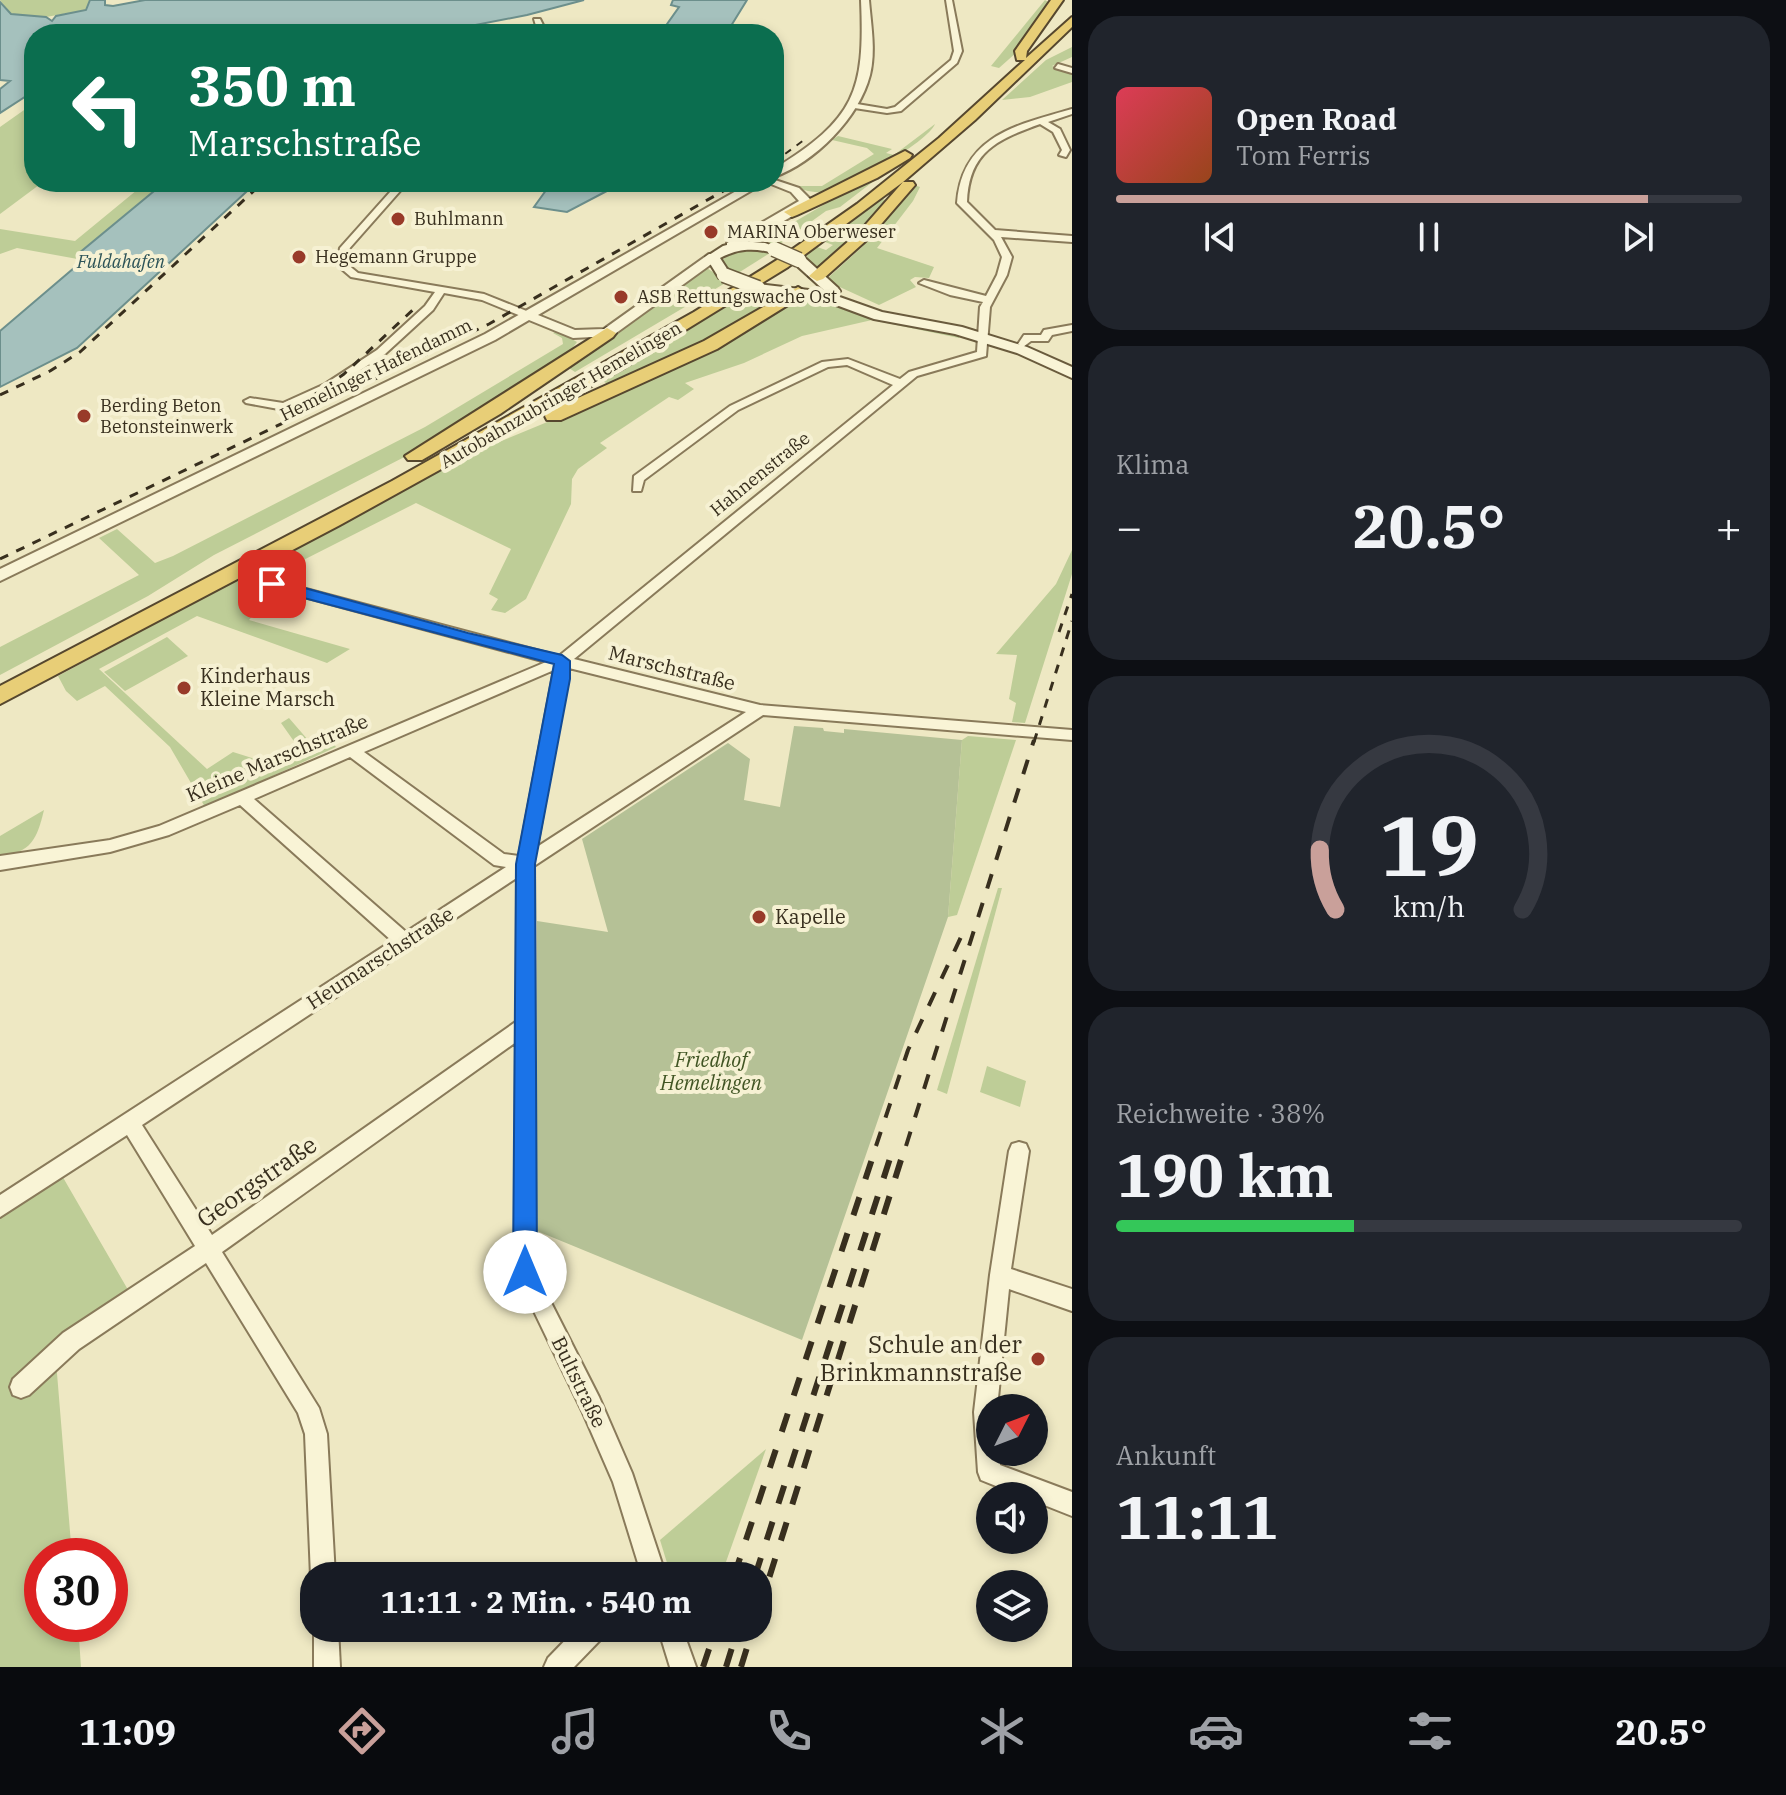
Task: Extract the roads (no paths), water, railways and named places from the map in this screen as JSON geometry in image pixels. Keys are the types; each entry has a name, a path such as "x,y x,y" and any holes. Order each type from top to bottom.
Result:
{"highway":[{"path":"1021,57 1021,51 1054,1"},
{"name":"Autobahnzubringer Hemelingen","path":"0,682 477,430 695,306 824,223 922,147 1072,7"},
{"name":"Autobahnzubringer Hemelingen","path":"0,696 447,460 649,347 748,285 861,207 947,138 1072,20"},
{"path":"1014,77 1025,74 1050,52 1066,45"},
{"path":"817,276 865,234 949,143 947,138"},
{"path":"792,212 922,147"},
{"path":"795,190 819,194 840,190"},
{"path":"447,460 655,373 755,320 798,292"},
{"path":"202,575 233,552 441,442 576,344 607,333"}],"main road":[{"path":"1072,372 982,334 879,316 822,295 758,288 724,275 713,257 731,246 752,244 774,249 799,260 837,294 880,312 982,334 1023,344 1072,372"},
{"path":"798,292 817,276"}],"street":[{"path":"784,167 825,137 851,105 863,83 866,67 865,0"},
{"path":"851,105 887,111 898,109 954,61 958,51 949,0"},
{"path":"1058,66 1072,71"},
{"path":"982,334 988,300 1002,275 1007,257 1002,245 962,203 965,169 975,154 990,143 1069,114"},
{"path":"1042,122 1057,131 1066,150 1063,155"},
{"path":"731,246 806,201 795,190 784,186"},
{"path":"395,192 343,250 342,265 355,275 484,297 530,316 576,344"},
{"name":"Hemelinger Hafendamm","path":"0,576 530,316 743,192"},
{"path":"991,233 1072,239"},
{"path":"607,333 713,257"},
{"path":"924,283 988,300"},
{"path":"250,401 284,407 329,386 381,352 429,308 441,290"},
{"path":"1023,344 1028,337 1044,339 1048,332 1072,328"},
{"name":"Hahnenstraße","path":"562,661 901,384 924,369 978,358 982,354 982,334"},
{"path":"637,488 638,479 734,408 826,364 848,362 901,384"},
{"name":"Marschstraße","path":"272,584 468,638 760,710 1072,735"},
{"name":"Kleine Marschstraße","path":"0,863 120,844 163,831 562,661"},
{"name":"Bultstraße","path":"562,661 526,864 525,1272 597,1417 624,1481 647,1562"},
{"name":"Heumarschstraße","path":"0,1207 760,710"},
{"path":"351,750 500,860 526,864"},
{"path":"241,796 404,941"},
{"name":"Georgstraße","path":"21,1387 71,1341 210,1248 527,1024"},
{"path":"130,1122 308,1408 316,1434 322,1562"},
{"path":"1019,1151 1000,1275 985,1412 989,1472 1072,1504"},
{"path":"1000,1275 1072,1300"},
{"path":"326,1642 327,1667"},
{"path":"557,1667 581,1642"},
{"path":"675,1642 683,1667"}],"water":[{"path":"90,0 105,0 105,5 113,6 145,0 584,0 481,24 24,24 24,97 0,113 0,89 10,81 0,80 0,2 11,14 46,17 52,21 56,16 86,10"},
{"path":"673,0 747,0 732,24 667,24 679,7 671,5"},
{"name":"Fuldahafen","path":"153,192 246,192 77,348 0,387 0,331 88,256 78,254"},
{"path":"545,192 605,192 567,212 534,207"}],"railway":[{"path":"784,155 804,140"},
{"path":"0,395 50,371 80,352 253,192"},
{"path":"0,559 489,324 721,192"},
{"path":"295,408 344,374 417,306"},
{"path":"1059,632 1072,594"},
{"path":"1034,742 1072,621"},
{"path":"906,1146 1034,740"},
{"path":"876,1146 908,1050 961,937"},
{"path":"739,1562 877,1144"},
{"path":"772,1569 906,1144"},
{"path":"760,1562 894,1146"},
{"path":"703,1667 711,1642"},
{"path":"726,1667 734,1642"},
{"path":"741,1667 749,1642"}],"place":[{"name":"Buhlmann","path":"398,219"},
{"name":"MARINA Oberweser","path":"711,232"},
{"name":"Hegemann Gruppe","path":"299,257"},
{"name":"ASB Rettungswache Ost","path":"621,297"},
{"name":"Berding Beton Betonsteinwerk","path":"84,416"},
{"name":"Kinderhaus Kleine Marsch","path":"184,688"},
{"name":"Kapelle","path":"759,917"},
{"name":"Schule an der Brinkmannstraße","path":"1038,1359"}],"park label":[{"name":"Friedhof Hemelingen","path":"711,1072"}]}
